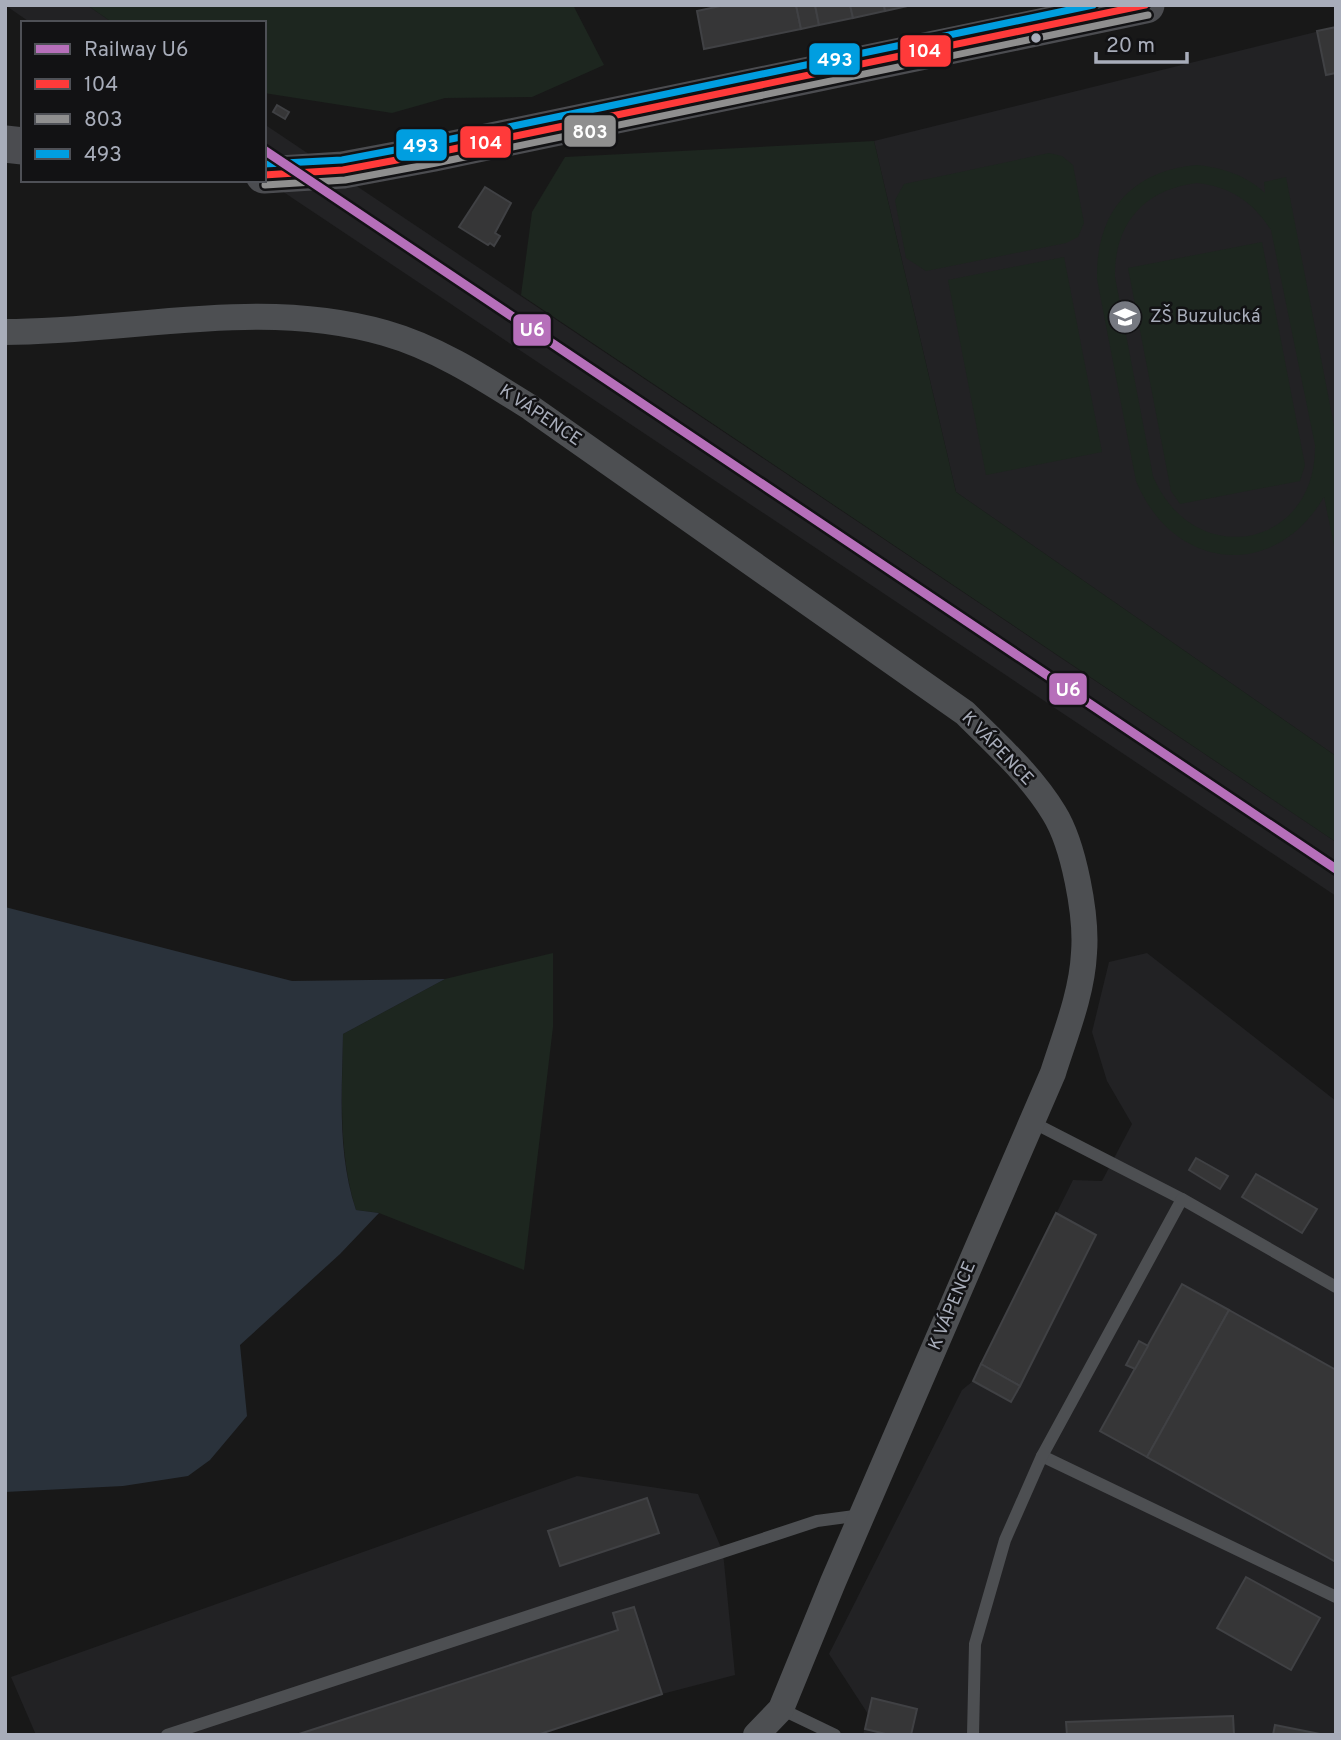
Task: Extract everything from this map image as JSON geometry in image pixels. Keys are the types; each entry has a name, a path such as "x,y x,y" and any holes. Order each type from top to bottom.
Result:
{"main road":[{"path":"266,175 343,170 434,153 1127,7"}],"street":[{"name":"K VÁPENCE","path":"5,331 233,315 305,318 385,333 463,366 530,408 965,713 1017,765 1055,814 1075,864 1085,953 1075,1001 1057,1061 781,1709 756,1735"}],"lane":[{"path":"1032,1122 1182,1199 1336,1287"},
{"path":"973,1735 975,1644 1005,1540 1042,1456 1182,1199"},
{"path":"1042,1456 1336,1597"},
{"path":"167,1735 817,1521 862,1515"},
{"path":"781,1709 835,1735"}],"shaded area":[{"path":"5,5 87,5 110,21 28,21"},
{"path":"87,5 573,5 604,65 532,97 445,98 392,113 266,93 266,21 110,21"},
{"name":"ZŠ Buzulucká","path":"1336,27 1336,756 956,492 874,141"},
{"path":"266,125 1336,842 1336,896 266,180"},
{"path":"874,141 956,492 1336,756 1336,842 521,295 532,212 565,157"},
{"path":"1049,153 1062,156 1073,165 1084,223 1078,237 1066,243 926,271 906,258 895,200 904,184"},
{"path":"1197,165 1225,170 1250,181 1265,193 1264,182 1286,177 1336,436 1336,555 1324,497 1303,524 1279,543 1252,553 1225,555 1199,548 1174,533 1153,511 1136,481 1097,279 1098,255 1103,234 1122,200 1136,186 1173,169","holes":["1197,183 1240,197 1271,230 1315,445 1310,480 1296,507 1275,526 1250,536 1222,536 1195,526 1172,506 1153,476 1115,277 1120,241 1136,212 1148,201 1178,187"]},
{"path":"1262,242 1305,465 1300,481 1180,504 1171,491 1128,268"},
{"path":"1064,257 1102,452 986,475 948,280"},
{"path":"5,907 292,981 445,979 343,1034 343,1145 350,1188 356,1210 379,1213 340,1254 240,1345 247,1416 210,1460 188,1476 123,1486 5,1492"},
{"path":"553,953 553,1027 524,1270 379,1213 356,1210 344,1145 343,1034 445,979"},
{"path":"1147,953 1336,1101 1336,1735 863,1735 868,1714 829,1654 962,1390 973,1381 1073,1180 1102,1181 1132,1124 1107,1081 1092,1032 1109,962"},
{"path":"577,1476 698,1494 723,1552 735,1675 662,1694 537,1735 36,1735 11,1677"}],"building":[{"path":"725,5 796,5 801,29 704,49 697,11"},
{"path":"796,5 815,5 819,25 801,29"},
{"path":"815,5 850,5 853,18 819,25"},
{"path":"850,5 884,5 885,11 853,18"},
{"path":"884,5 912,5 885,11"},
{"path":"1336,27 1336,73 1326,75 1317,31"},
{"path":"277,105 289,112 285,119 273,112"},
{"path":"485,187 511,203 495,233 500,236 494,246 459,227"},
{"path":"1196,1158 1228,1176 1220,1189 1189,1170"},
{"path":"1256,1174 1317,1209 1302,1233 1242,1197"},
{"path":"1056,1213 1096,1235 1020,1386 981,1364"},
{"path":"1182,1284 1229,1310 1147,1457 1100,1431"},
{"path":"1229,1310 1336,1370 1336,1562 1147,1457"},
{"path":"1139,1341 1148,1346 1135,1369 1126,1365"},
{"path":"981,1364 1020,1386 1011,1402 973,1381"},
{"path":"647,1498 659,1533 560,1566 548,1531"},
{"path":"1246,1577 1320,1618 1291,1670 1217,1628"},
{"path":"634,1607 662,1694 537,1735 296,1735 618,1630 613,1613"},
{"path":"872,1698 917,1709 911,1735 890,1735 865,1729"},
{"path":"1233,1716 1234,1735 1067,1735 1066,1722"},
{"path":"1275,1725 1325,1735 1273,1735"}],"rail line":[{"name":"U6","path":"266,151 1336,869"}],"transit line":[{"name":"493","path":"266,164 342,160 432,143 1093,5"},
{"name":"104","path":"266,175 343,170 434,153 1145,5"},
{"name":"803","path":"265,185 345,180 436,163 1148,15"}],"place":[{"name":"ZŠ Buzulucká","path":"1125,317"}]}
